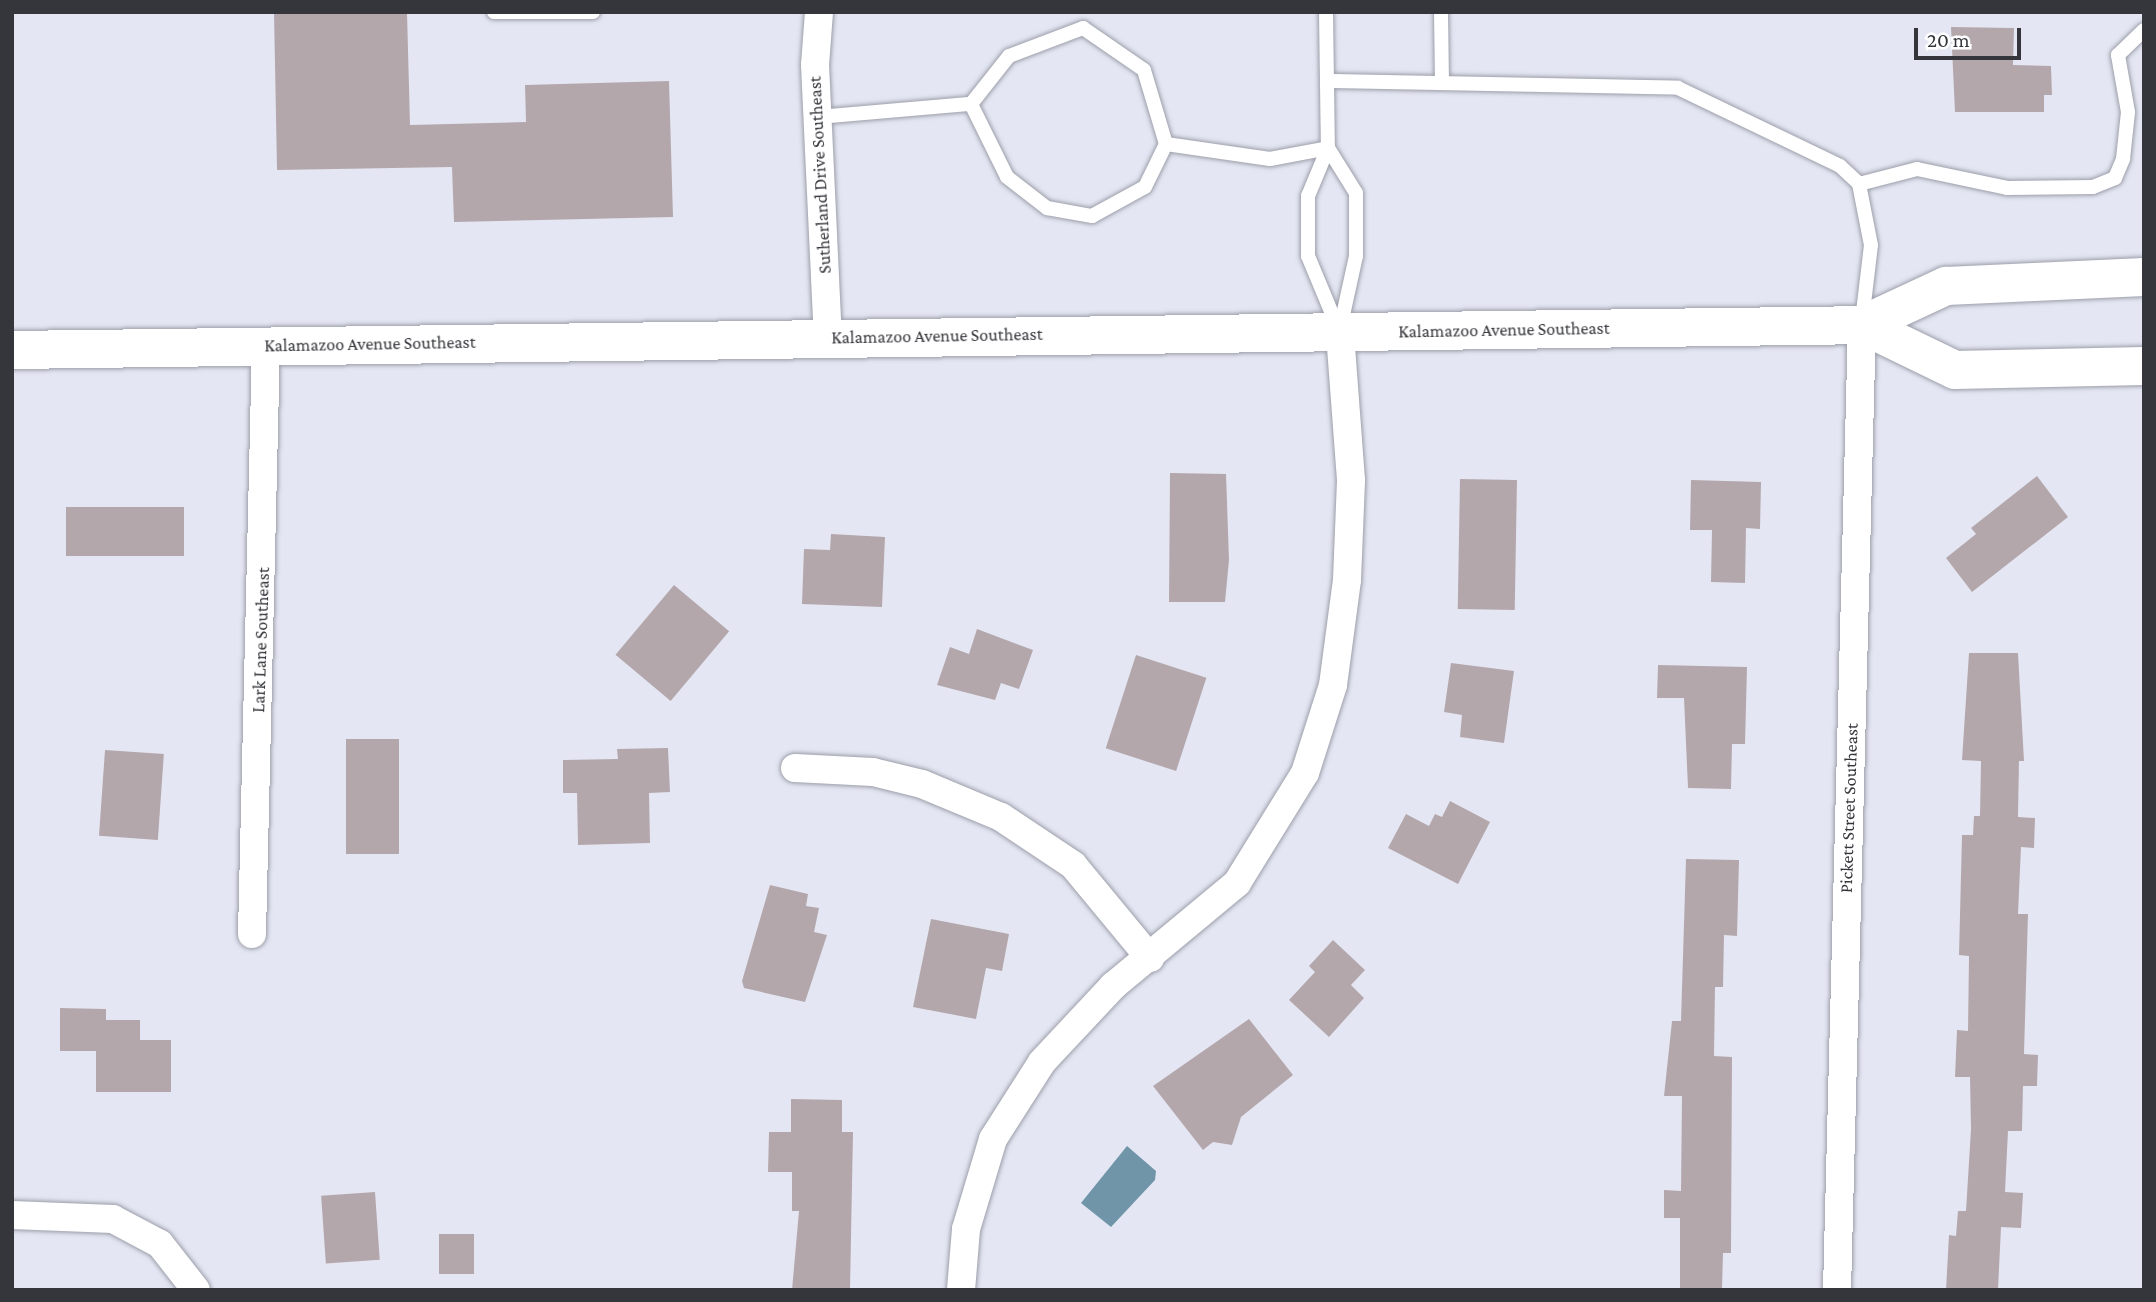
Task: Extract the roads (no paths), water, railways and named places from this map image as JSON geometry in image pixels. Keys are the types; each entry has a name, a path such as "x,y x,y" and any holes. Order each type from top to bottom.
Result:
{"main road":[{"name":"Kalamazoo Avenue Southeast","path":"12,349 1862,326 1945,286 2144,278"},
{"name":"Kalamazoo Avenue Southeast","path":"1862,326 1955,370 2144,366"}],"street":[{"name":"Sutherland Drive Southeast","path":"819,12 818,117 828,337"},
{"name":"Pickett Street Southeast","path":"1837,1290 1862,326"},
{"path":"961,1290 966,1229 993,1139 1042,1062 1113,986 1237,884 1276,827 1317,740 1334,685 1347,580 1351,480 1340,332"},
{"name":"Lark Lane Southeast","path":"252,934 266,346"},
{"path":"794,768 873,772 922,784 1001,817 1073,865 1150,958"},
{"path":"12,1215 113,1219 160,1244 196,1290"}],"lane":[{"path":"494,12 593,12"},
{"path":"1326,12 1328,148 1308,196 1308,256 1340,332"},
{"path":"1441,12 1443,82"},
{"path":"818,117 971,104 1009,56 1083,28 1144,70 1166,144 1145,187 1092,216 1047,208 1007,177 971,104"},
{"path":"1859,184 1917,169 2007,188 2093,187 2115,178 2123,159 2128,111 2118,55 2144,30"},
{"path":"1327,80 1678,88 1840,166 1859,184 1871,245 1862,326"},
{"path":"1166,144 1270,159 1328,148"},
{"path":"1328,148 1356,193 1356,256 1340,332"}],"water":[{"path":"1127,1146 1156,1171 1155,1180 1111,1227 1081,1203"}]}
